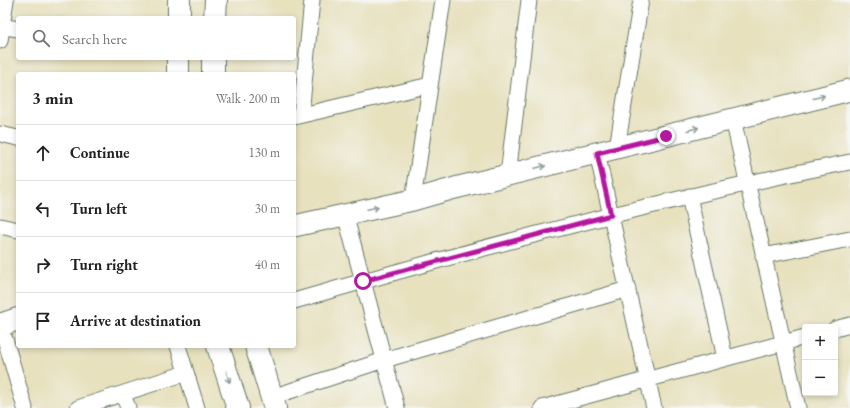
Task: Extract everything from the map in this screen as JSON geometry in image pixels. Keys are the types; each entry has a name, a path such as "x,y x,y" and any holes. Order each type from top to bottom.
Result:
{"main road":[{"path":"179,0 179,16"},
{"path":"215,16 216,0"},
{"path":"178,60 178,72"},
{"path":"213,60 213,72"},
{"path":"6,335 16,322"},
{"path":"219,348 238,408"},
{"path":"257,348 274,402"}],"street":[{"path":"6,0 1,31 16,29"},
{"path":"312,0 298,116 430,86"},
{"path":"413,200 443,0"},
{"path":"508,175 529,0"},
{"path":"617,148 641,0"},
{"path":"296,226 413,200 850,90"},
{"path":"732,119 798,408"},
{"path":"0,134 16,138"},
{"path":"597,153 654,408"},
{"path":"296,300 363,281 611,215 747,182 850,162"},
{"path":"689,196 726,358"},
{"path":"345,214 397,408"},
{"path":"0,226 16,230"},
{"path":"763,256 850,239"},
{"path":"274,402 384,360 628,289"},
{"path":"838,328 850,325"},
{"path":"6,335 25,408"},
{"path":"542,408 802,338"},
{"path":"179,348 197,408"},
{"path":"78,408 125,401 186,373"}],"route":[{"path":"363,281 611,215 597,153 666,136"}]}
